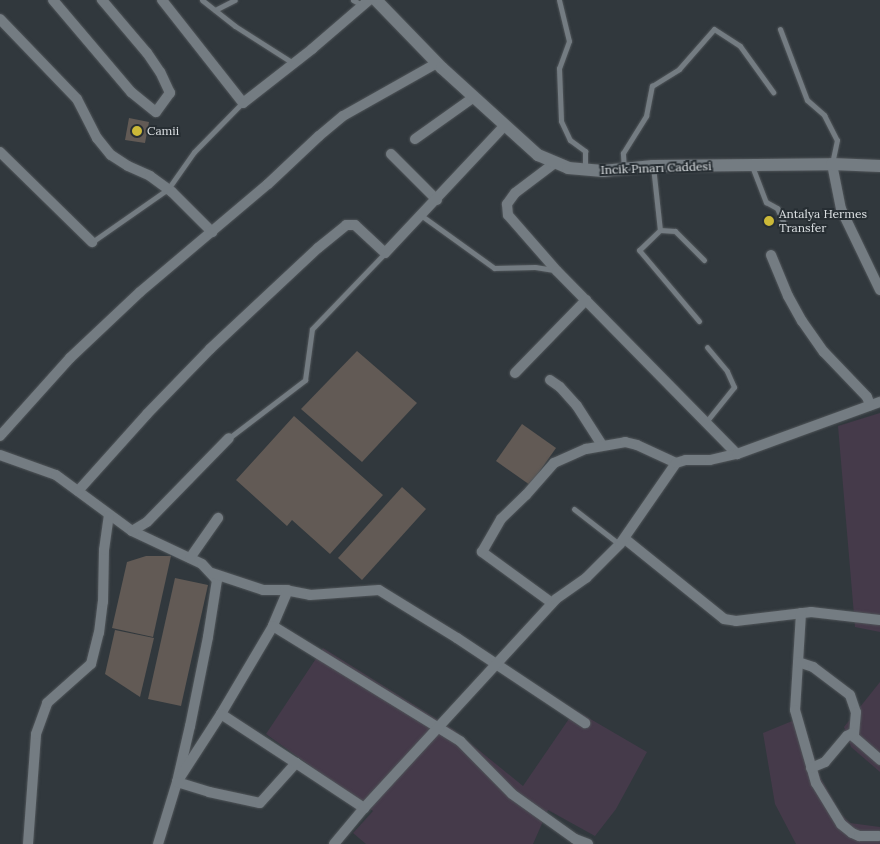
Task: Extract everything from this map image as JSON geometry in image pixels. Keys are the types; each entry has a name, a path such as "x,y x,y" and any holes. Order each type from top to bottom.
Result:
{"main road":[{"name":"Incik Pınarı Caddesi","path":"376,0 437,63 538,155 568,168 603,171 653,166 832,164 880,166"}],"street":[{"path":"52,0 131,92 156,112 170,94 160,72 147,53 102,0"},
{"path":"162,0 243,102 294,64 366,3"},
{"path":"0,19 77,99 97,138 110,155 168,189 212,232"},
{"path":"0,435 70,358 140,292 212,232 343,116 437,63"},
{"path":"415,139 474,97"},
{"path":"78,491 147,414 210,349 318,248 346,225 355,225 385,253 437,200 505,125"},
{"path":"0,152 92,242"},
{"path":"391,154 437,200"},
{"path":"556,162 515,193 507,204 508,215 557,271 737,454"},
{"path":"832,164 841,209 880,290"},
{"path":"334,844 364,808 552,603 586,578 622,541 676,463 686,460 710,460 737,454 875,404 824,352 802,321 782,284 771,255"},
{"path":"515,373 586,300"},
{"path":"550,380 560,386 577,406 602,445"},
{"path":"132,532 147,522 229,438"},
{"path":"552,603 482,552 501,518 526,495 554,463 567,455 602,445 625,442 637,445 676,463"},
{"path":"0,455 56,475 132,532 190,558 212,572 249,587 310,594 379,590 496,663 585,723"},
{"path":"28,844 36,734 47,703 91,664 99,633 103,602 104,550 109,516"},
{"path":"190,558 218,518"},
{"path":"622,541 724,619 736,622 801,613 836,614 880,620"},
{"path":"158,844 177,782 208,637 217,580 212,572"},
{"path":"177,782 221,714 273,626 288,590"},
{"path":"801,613 795,710 811,768 825,799 841,824 859,836 879,836"},
{"path":"273,626 460,741 512,794 575,839 588,844"},
{"path":"798,662 812,667 850,695 856,712 853,732 856,741 880,760"},
{"path":"221,714 364,808"},
{"path":"811,768 824,762 847,736 853,732"},
{"path":"177,782 209,792 260,803 296,763"}],"lane":[{"path":"202,0 235,26 294,64"},
{"path":"215,10 235,0"},
{"path":"353,0 366,3"},
{"path":"559,0 569,41 559,68 561,121 570,140 585,151 585,170"},
{"path":"624,169 623,153 646,116 652,86 679,69 714,29 740,46 773,92"},
{"path":"780,29 807,100 824,115 837,140 832,164"},
{"path":"92,242 168,189 194,152 243,102"},
{"path":"653,166 660,230"},
{"path":"752,166 766,202 777,208 786,228"},
{"path":"422,216 494,268 535,267 557,271"},
{"path":"699,322 639,250 660,230 675,231 704,260"},
{"path":"229,438 305,380 312,329 385,253"},
{"path":"706,422 734,388 727,371 707,347"},
{"path":"574,509 622,541"}],"shaded area":[{"path":"880,413 880,632 855,627 838,426"},
{"path":"323,648 454,730 523,786 575,710 647,752 616,809 595,836 548,810 533,844 366,844 353,833 373,811 266,734"},
{"path":"880,682 880,772 851,747 844,727"},
{"path":"802,717 820,777 841,814 850,823 880,827 880,844 796,844 775,804 763,733"}],"building":[{"name":"Camii","path":"129,118 149,122 145,143 125,140"},
{"path":"357,351 417,403 362,462 301,409"},
{"path":"294,416 383,495 330,554 292,520 287,526 236,480"},
{"path":"522,424 556,448 530,485 496,461"},
{"path":"402,487 426,509 362,580 338,558"},
{"path":"146,556 171,556 153,637 112,628 127,562"},
{"path":"175,578 208,585 181,706 148,699"},
{"path":"115,630 154,638 140,697 105,674"}],"place":[{"name":"Camii","path":"137,131"},
{"name":"Antalya Hermes Transfer","path":"769,221"}]}
